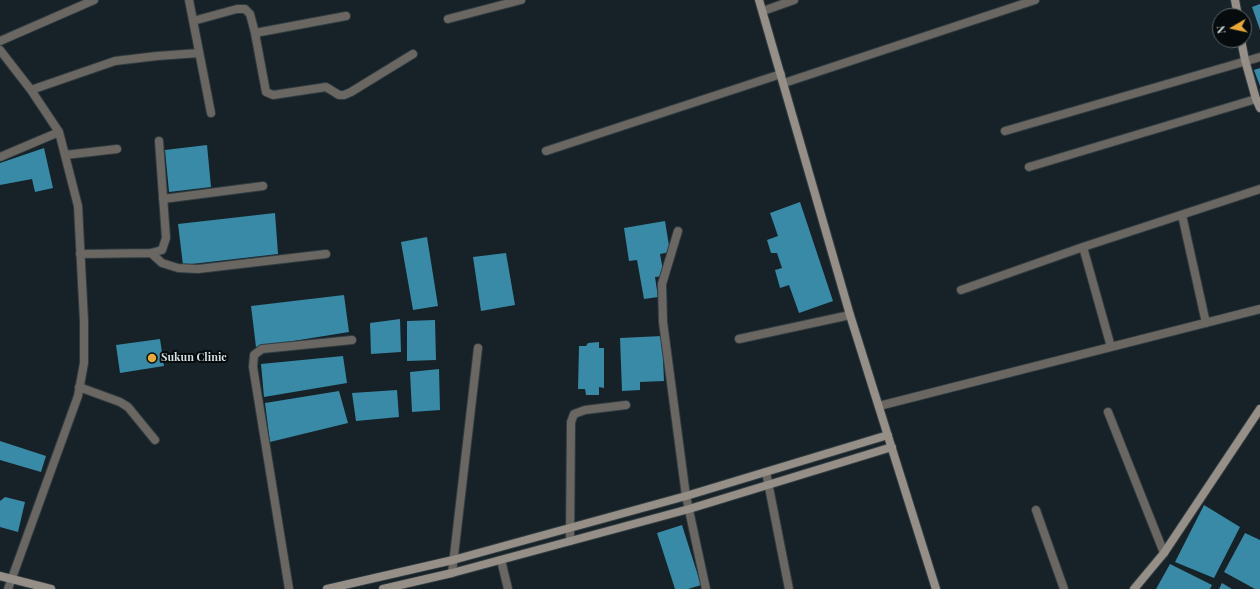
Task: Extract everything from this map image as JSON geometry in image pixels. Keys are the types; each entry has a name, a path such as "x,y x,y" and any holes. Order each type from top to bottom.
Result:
{"street":[{"path":"0,41 94,0"},
{"path":"189,0 210,113"},
{"path":"448,19 520,0"},
{"path":"759,0 850,315 936,589"},
{"path":"763,11 794,0"},
{"path":"784,83 1035,0"},
{"path":"193,21 238,9 245,9 250,14 255,33 266,92 273,95 326,87 339,95 344,95 413,54"},
{"path":"255,33 346,16"},
{"path":"1243,48 1256,99 1260,108"},
{"path":"0,50 31,90 59,132 78,206 84,321 84,363 78,396 8,589"},
{"path":"31,90 115,61 156,56 199,54"},
{"path":"1005,131 1245,60 1260,57"},
{"path":"546,151 781,74"},
{"path":"1029,167 1256,99"},
{"path":"0,157 59,132"},
{"path":"80,254 151,253 162,250 166,238 159,141"},
{"path":"65,155 117,149"},
{"path":"163,199 263,186"},
{"path":"961,290 1083,247 1260,189"},
{"path":"1182,215 1206,323"},
{"path":"678,231 662,284 663,322 686,496 706,589"},
{"path":"1083,247 1111,347"},
{"path":"151,253 162,263 178,268 198,269 326,254"},
{"path":"879,406 1260,309"},
{"path":"739,339 850,315"},
{"path":"289,589 253,367 254,355 262,349 352,340"},
{"path":"452,573 478,348"},
{"path":"79,387 120,402 128,407 155,440"},
{"path":"570,541 571,422 574,414 585,410 626,405"},
{"path":"1134,589 1164,553 1260,409"},
{"path":"1108,412 1164,553"},
{"path":"327,589 453,560 686,496 888,435"},
{"path":"383,589 452,573 689,509 892,447"},
{"path":"766,472 789,589"},
{"path":"1036,510 1064,589"},
{"path":"501,560 508,589"},
{"path":"0,576 51,589"}],"building":[{"path":"1260,4 1260,30 1252,7"},
{"path":"1260,68 1260,86 1254,70"},
{"path":"207,145 211,187 169,192 165,150"},
{"path":"44,148 53,188 35,192 32,179 0,185 0,163"},
{"path":"800,202 833,301 799,313 789,285 780,288 775,270 782,268 777,253 771,253 767,240 778,236 770,213"},
{"path":"275,213 278,254 183,265 178,224"},
{"path":"665,221 670,252 660,254 664,276 655,277 658,297 644,299 637,260 629,261 624,228"},
{"path":"427,237 438,306 413,310 401,242"},
{"path":"506,253 515,305 481,311 473,257"},
{"path":"344,295 349,332 256,347 251,306"},
{"path":"400,319 401,352 371,354 370,323"},
{"path":"435,320 436,360 407,361 407,321"},
{"path":"662,336 664,381 640,382 640,390 622,391 620,338"},
{"path":"160,339 164,366 120,373 116,345"},
{"path":"599,342 599,348 604,348 604,388 599,387 599,395 586,395 585,389 578,389 579,346 586,346 588,343"},
{"path":"343,356 347,383 264,397 261,364"},
{"path":"439,369 440,410 412,412 410,372"},
{"path":"397,390 399,417 356,421 352,393"},
{"path":"339,391 348,423 270,442 265,403"},
{"path":"0,441 46,456 41,472 0,460"},
{"path":"5,497 25,502 18,532 0,527 0,501"},
{"path":"1204,505 1240,527 1214,578 1175,562"},
{"path":"682,525 701,585 688,589 675,589 657,533"},
{"path":"1245,533 1260,540 1260,589 1255,589 1224,572"},
{"path":"1170,564 1212,585 1210,589 1156,589"},
{"path":"1222,583 1232,589 1219,589"}],"place":[{"name":"Sukun Clinic","path":"152,358"}]}
